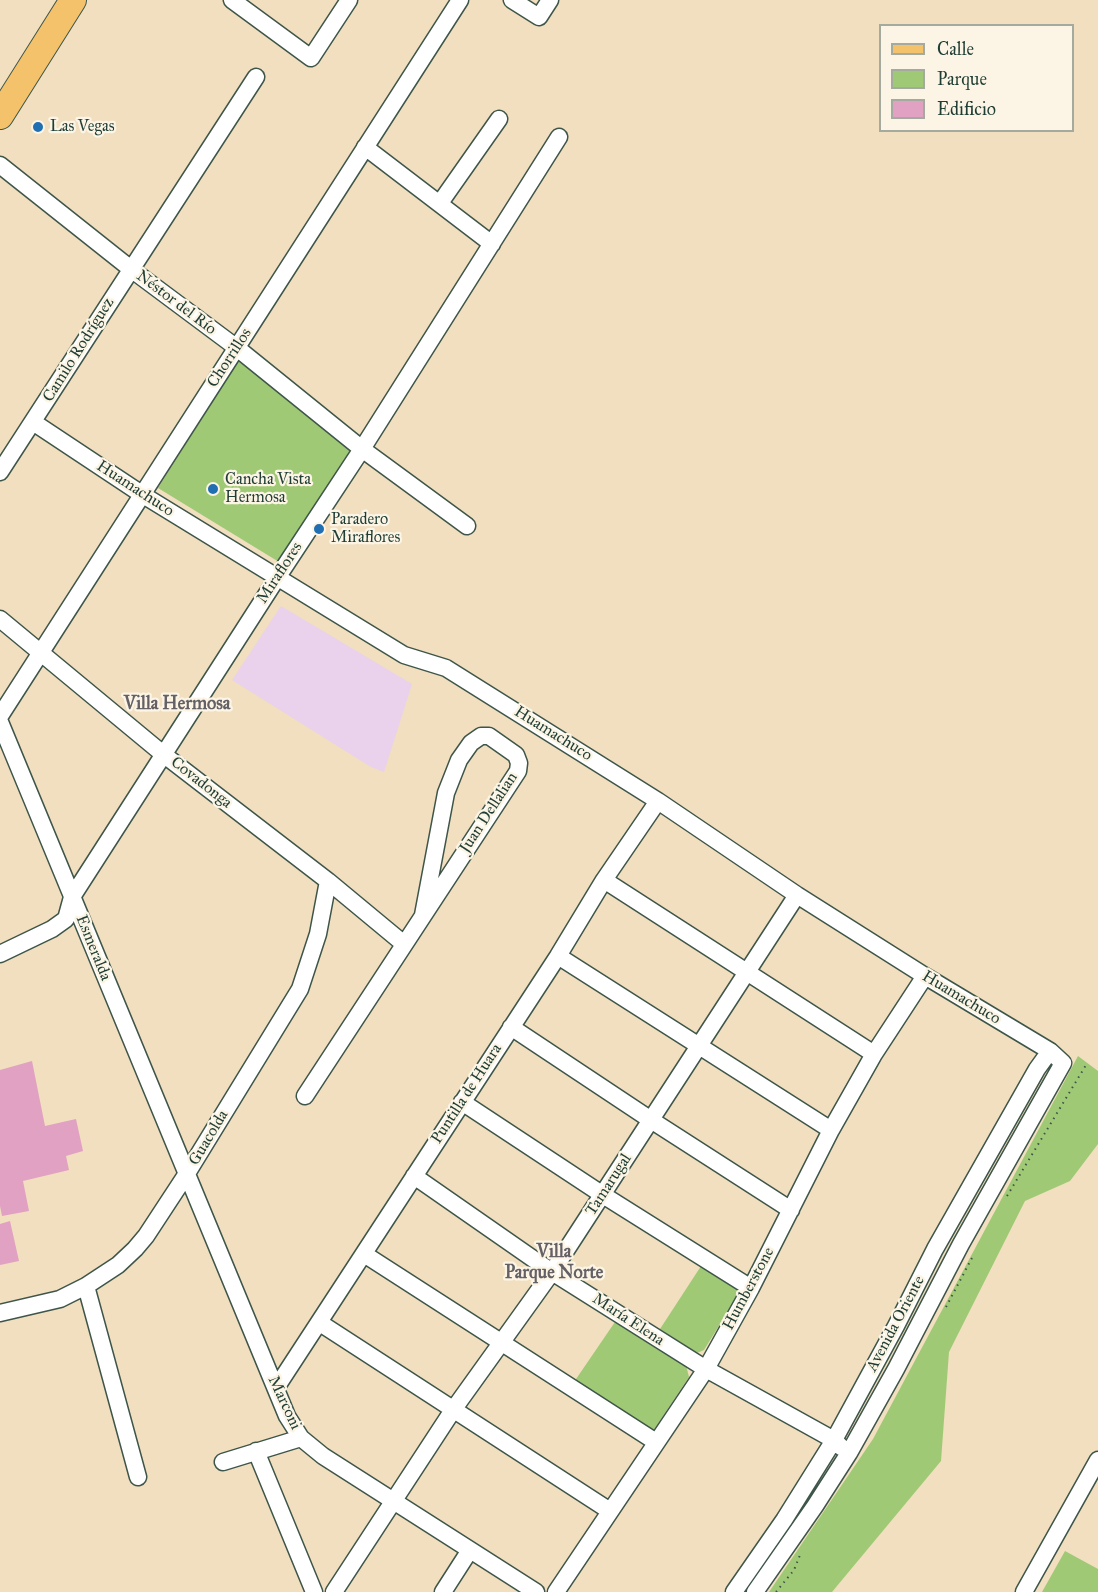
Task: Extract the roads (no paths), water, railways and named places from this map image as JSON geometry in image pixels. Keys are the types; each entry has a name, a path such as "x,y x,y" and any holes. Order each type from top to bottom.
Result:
{"main road":[{"path":"0,116 73,0"}],"street":[{"path":"232,0 311,58 349,0"},
{"name":"Chorrillos","path":"0,716 460,0"},
{"path":"512,0 539,17 550,0"},
{"name":"Camilo Rodríguez","path":"0,472 256,77"},
{"path":"440,203 499,119"},
{"name":"Miraflores","path":"0,954 52,929 66,919 72,897 362,449 559,137"},
{"path":"366,147 492,244"},
{"name":"Néstor del Río","path":"0,165 130,269 237,348 362,449 467,526"},
{"name":"Huamachuco","path":"33,422 143,495 404,655 446,668 658,801 925,976 1050,1051 1063,1063"},
{"name":"Covadonga","path":"0,619 163,754 328,881 404,944"},
{"name":"Esmeralda","path":"2,730 186,1175"},
{"name":"Juan Dellalian","path":"305,1096 518,771 519,763 516,755 493,737 481,736 471,743 459,760 446,793 423,915"},
{"name":"Puntilla de Huara","path":"276,1388 558,956 604,880 658,801"},
{"path":"604,880 874,1054"},
{"name":"Guacolda","path":"0,1313 60,1299 101,1278 135,1250 186,1175 300,989 318,934 328,881"},
{"name":"Tamarugal","path":"334,1592 453,1410 552,1272 798,894"},
{"path":"558,956 831,1130"},
{"name":"Humberstone","path":"556,1592 706,1370 751,1288 831,1130 874,1054 925,976"},
{"path":"511,1027 791,1210"},
{"name":"Avenida Oriente","path":"734,1592 784,1520 834,1440 886,1346 935,1249 1050,1051"},
{"name":"Avenida Oriente","path":"755,1592 849,1453 961,1244 1063,1063"},
{"path":"462,1102 603,1195 751,1288"},
{"name":"Marconi","path":"186,1175 287,1416 301,1438 323,1456 536,1592"},
{"name":"María Elena","path":"414,1176 552,1272 706,1370 834,1440 849,1453"},
{"path":"364,1254 656,1442"},
{"path":"86,1286 138,1477"},
{"path":"320,1323 610,1511"},
{"path":"223,1461 301,1438"},
{"path":"256,1451 314,1592"},
{"path":"1024,1592 1098,1460"},
{"path":"443,1592 470,1550"}],"place":[{"name":"Las Vegas","path":"38,127"},
{"name":"Cancha Vista Hermosa","path":"213,489"},
{"name":"Paradero Miraflores","path":"319,529"}],"district":[{"name":"Villa Hermosa","path":"177,705"},
{"name":"Villa Parque Norte","path":"554,1263"}]}
